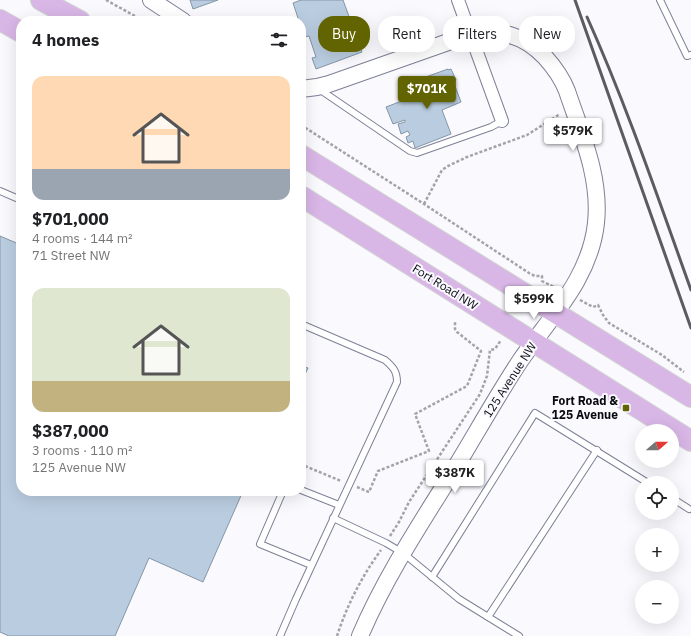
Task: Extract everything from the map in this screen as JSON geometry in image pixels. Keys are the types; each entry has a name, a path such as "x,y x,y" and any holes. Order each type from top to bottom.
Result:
{"main road":[{"path":"41,0 71,16"},
{"path":"0,20 16,29"},
{"path":"306,158 556,314 691,396"},
{"name":"Fort Road NW","path":"306,199 691,441"}],"street":[{"path":"152,0 176,16"},
{"path":"458,0 464,16"},
{"name":"125 Avenue NW","path":"360,636 376,601 402,553 520,361 556,314 580,276 586,263 594,236 597,204 594,178 589,156 565,86 560,75 541,52 530,43 511,35"},
{"name":"125 Avenue NW","path":"307,88 329,84 443,44"},
{"path":"477,52 502,121"}],"lane":[{"path":"660,0 687,56 691,55"},
{"path":"307,88 417,153 491,127 502,121"},
{"path":"0,190 16,198"},
{"path":"280,636 333,518 397,382 397,373 385,360 306,326"},
{"path":"432,578 535,413 637,476"},
{"path":"488,617 597,450"},
{"path":"306,492 340,505"},
{"path":"281,496 260,544 312,565"},
{"path":"679,503 689,509"},
{"path":"333,518 386,543 402,553 459,599 519,636"}],"path":[{"path":"106,0 135,16"},
{"path":"424,204 442,170 448,166 467,157 527,135 561,114"},
{"path":"306,128 529,273 534,276 542,276 542,280"},
{"path":"593,307 598,305 609,323 662,355 688,376"},
{"path":"306,466 369,492 378,471 429,451 415,414 467,386 481,351 457,332 455,329 455,322"},
{"path":"396,527 409,502 480,394 487,376 490,350 495,349"},
{"path":"337,636 351,602 375,558"}],"building":[{"path":"190,0 218,0 193,9"},
{"path":"301,0 343,0 349,16 318,16 318,52 362,52 316,69 312,58 316,57 309,36 306,37 306,16 297,16 293,3"},
{"path":"451,69 456,80 453,81 461,102 442,110 451,134 415,148 413,141 408,143 406,137 410,135 408,131 401,134 398,124 405,122 405,120 393,124 386,107 428,91 423,78"},
{"path":"0,236 16,243 16,496 241,496 203,582 149,558 115,636 9,636 0,632"}],"railway":[{"path":"575,0 691,328"},
{"path":"587,17 629,118 691,290"}],"place":[{"name":"Fort Road & 125 Avenue","path":"626,408"}]}
